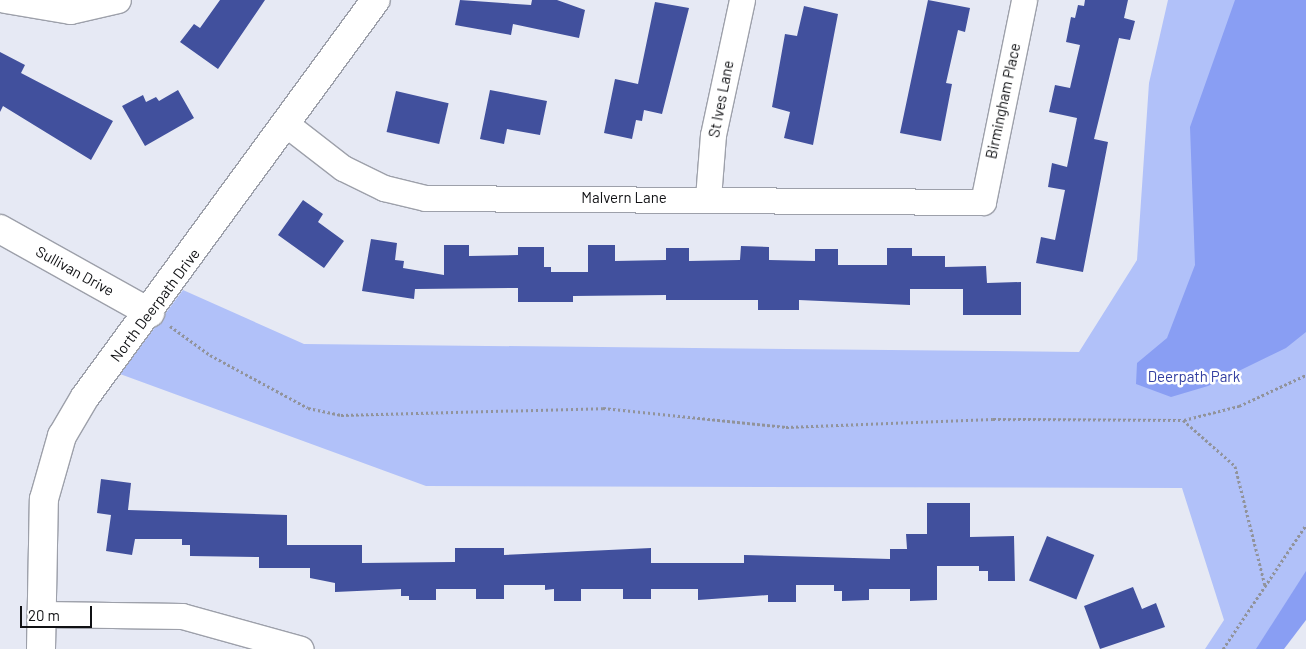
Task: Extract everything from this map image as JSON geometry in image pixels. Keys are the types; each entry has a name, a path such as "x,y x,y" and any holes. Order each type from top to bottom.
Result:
{"street":[{"path":"5,0 70,11 118,0"},
{"name":"North Deerpath Drive","path":"41,649 44,499 49,471 62,436 85,397 150,313 376,0"},
{"name":"St Ives Lane","path":"708,198 713,135 742,0"},
{"name":"Birmingham Place","path":"983,202 1024,0"},
{"name":"Malvern Lane","path":"286,124 343,168 384,188 425,198 708,198 983,202"},
{"name":"Sullivan Drive","path":"0,229 150,313"},
{"path":"42,614 182,616 301,649"}],"path":[{"path":"150,313 210,354 308,408 340,415 603,408 786,427 993,419 1183,420 1239,406 1306,375"},
{"path":"1183,420 1234,466 1265,585"},
{"path":"1223,649 1306,525"}],"green space":[{"name":"Deerpath Park","path":"1168,0 1306,0 1306,585 1266,649 1205,649 1224,620 1182,488 426,486 120,374 183,290 304,344 1079,352 1137,260 1149,83"}],"shaded area":[{"path":"1235,0 1306,0 1306,332 1286,348 1208,386 1171,397 1136,384 1137,363 1167,338 1195,265 1190,127"},
{"path":"1306,571 1306,620 1284,649 1256,649"}],"building":[{"path":"220,0 265,0 218,69 180,42 194,24 200,28"},
{"path":"460,0 531,5 532,0 557,0 585,10 579,38 513,24 511,35 455,25"},
{"path":"928,0 970,8 965,32 958,30 946,83 952,84 941,141 900,133"},
{"path":"1085,0 1128,0 1124,18 1135,21 1130,40 1119,38 1094,139 1108,142 1083,272 1036,263 1041,237 1055,240 1065,190 1048,187 1052,163 1067,167 1077,118 1049,112 1055,85 1070,88 1080,45 1066,42 1071,17 1075,18 1078,5 1084,6"},
{"path":"655,2 689,8 662,114 644,110 642,121 636,120 632,139 604,133 615,79 638,84"},
{"path":"804,6 838,14 813,145 784,138 790,112 772,107 785,34 797,36"},
{"path":"0,52 25,65 21,73 113,121 91,160 3,106 0,112"},
{"path":"178,90 194,118 145,146 122,106 143,95 146,102 156,97 159,101"},
{"path":"490,90 547,101 540,135 507,129 504,144 480,139"},
{"path":"396,91 449,103 439,144 387,132"},
{"path":"303,200 323,214 318,222 344,241 324,268 278,235"},
{"path":"371,239 397,243 395,260 404,261 403,268 444,275 444,245 469,245 469,256 518,255 518,247 544,247 544,267 551,267 551,272 588,272 588,245 615,245 615,261 666,260 666,248 689,248 689,261 740,260 741,246 769,247 769,260 815,261 815,249 838,249 838,265 887,265 887,248 912,248 912,256 945,256 945,267 986,266 987,283 1021,282 1021,315 963,315 963,289 910,289 910,305 799,300 799,310 758,310 758,300 666,300 666,295 573,296 573,302 518,302 518,288 415,289 414,299 362,291"},
{"path":"101,479 131,483 128,510 287,515 287,545 362,545 362,563 455,562 455,548 504,548 504,555 651,548 651,563 744,563 744,555 890,559 890,549 907,549 906,534 927,534 927,503 970,503 970,537 1014,536 1015,581 988,581 988,571 979,571 979,566 937,566 937,600 910,601 910,589 869,589 869,600 842,601 842,591 834,591 834,585 796,585 796,602 768,602 768,595 698,600 698,589 651,589 651,599 623,599 623,589 581,589 581,601 554,601 554,589 545,590 545,585 504,585 504,599 476,599 476,589 436,589 436,600 409,600 409,596 401,596 401,589 335,592 335,583 310,578 310,568 259,568 259,557 190,556 190,545 182,545 182,539 135,539 132,555 106,551 111,515 97,513"},
{"path":"1047,536 1094,555 1076,600 1029,581"},
{"path":"1133,587 1142,609 1156,603 1165,627 1100,649 1084,606"}]}
